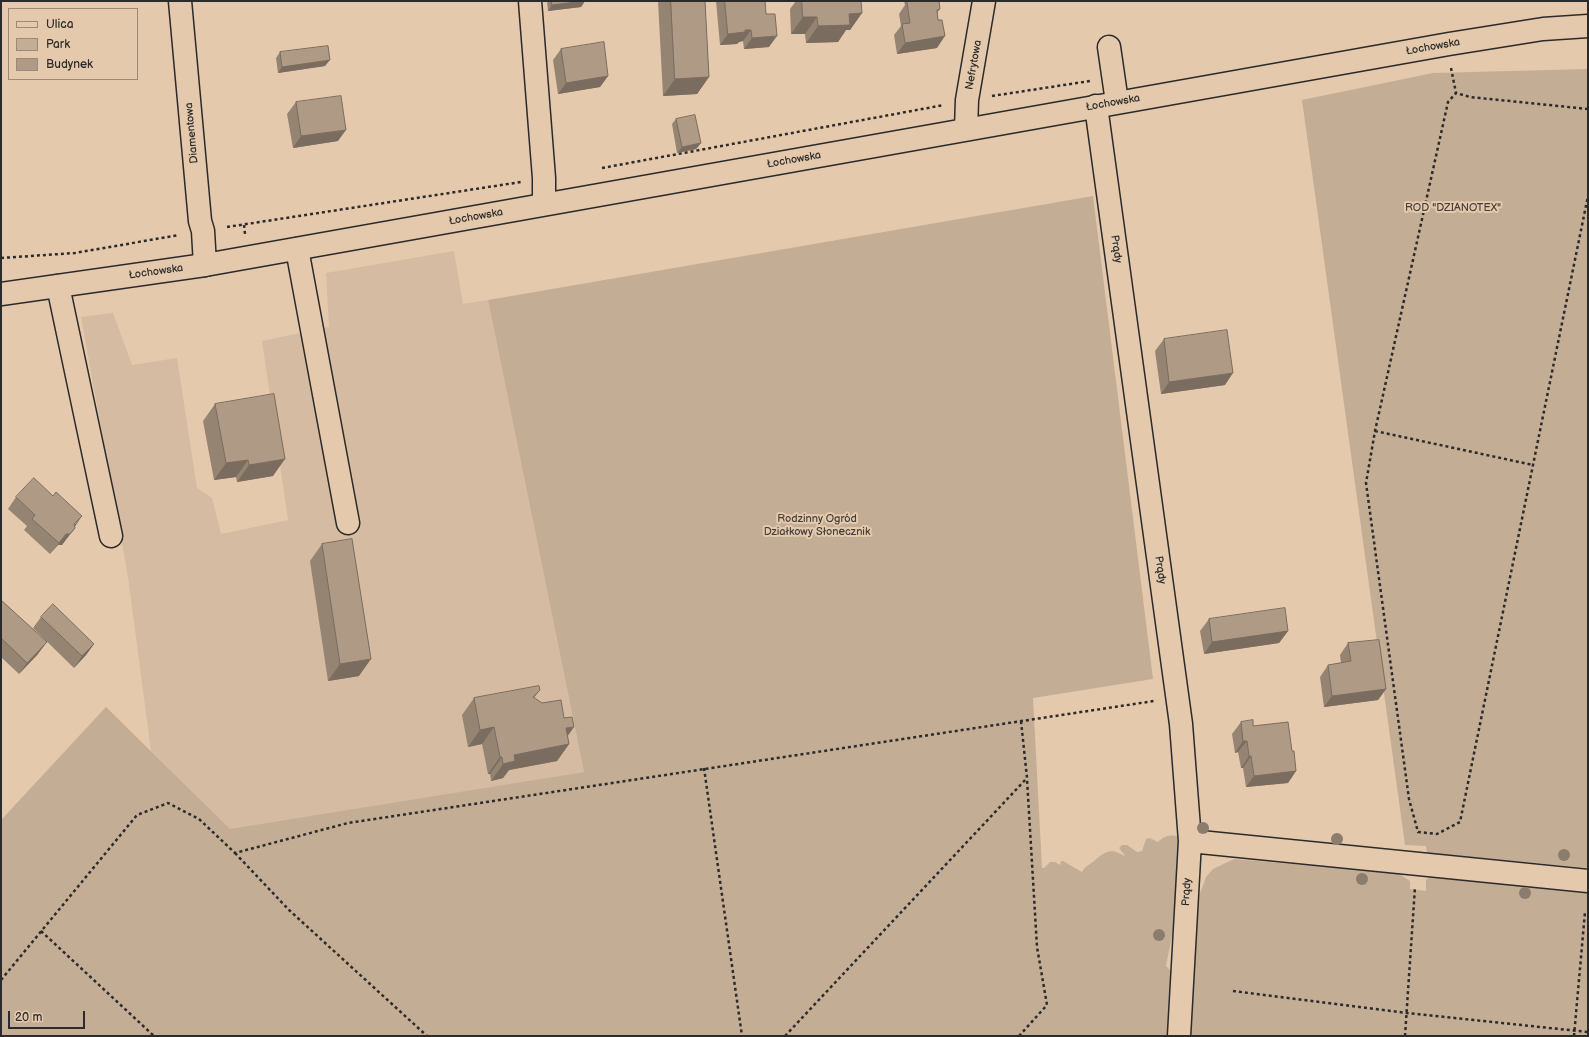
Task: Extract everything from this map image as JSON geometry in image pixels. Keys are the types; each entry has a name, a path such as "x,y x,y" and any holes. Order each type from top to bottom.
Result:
{"street":[{"name":"Diamentowa","path":"180,1 200,213 204,231 205,265"},
{"path":"530,1 544,178 544,204"},
{"name":"Nefrytowa","path":"966,129 967,100 984,1"},
{"name":"Łochowska","path":"1,294 205,265 1117,102 1496,36 1543,29 1588,26"},
{"path":"1109,47 1117,102"},
{"name":"Prądy","path":"1096,106 1182,724 1190,841 1179,1036"},
{"path":"297,249 348,523"},
{"path":"58,286 111,536"},
{"path":"1190,841 1588,881"}],"path":[{"path":"599,168 967,100 1114,77"},
{"path":"1405,1036 1418,832 1409,799 1366,483 1375,431 1448,102 1456,93 1470,97 1588,109"},
{"path":"1,258 75,253 204,231 544,178"},
{"path":"1418,832 1437,834 1460,822 1588,196"},
{"path":"1375,431 1533,466"},
{"path":"235,853 348,823 1178,697"},
{"path":"1019,1036 1047,1005 1037,947 1027,778 1021,721"},
{"path":"704,768 742,1036"},
{"path":"785,1036 1027,778"},
{"path":"1,980 138,815 168,804 199,819 235,853 289,910 427,1036"},
{"path":"1574,1036 1585,912"},
{"path":"41,931 154,1036"},
{"path":"1233,991 1407,1013 1588,1032"}],"shaded area":[{"path":"454,251 463,304 488,300 584,772 230,830 151,751 128,577 81,317 113,313 132,365 177,358 197,488 212,498 221,534 288,520 262,341 329,327 326,273"}],"green space":[{"name":"ROD \"DZIANOTEX\"","path":"1588,69 1588,868 1427,853 1426,846 1405,845 1302,100 1433,73"},
{"name":"Rodzinny Ogród Działkowy Słonecznik","path":"1093,196 1153,679 1033,698 1042,868 1050,862 1055,862 1060,865 1061,861 1063,861 1082,872 1084,868 1102,854 1113,851 1126,857 1119,848 1122,845 1127,845 1137,852 1142,851 1146,839 1150,838 1158,842 1165,837 1172,836 1187,839 1181,891 1166,966 1172,972 1179,962 1190,921 1206,877 1213,869 1234,859 1398,873 1410,881 1410,889 1426,891 1426,880 1432,875 1588,889 1588,1036 1,1036 1,820 106,707 230,829 584,772 488,300"}],"building":[{"path":"552,1 584,1 552,5"},
{"path":"671,1 705,1 709,77 675,79"},
{"path":"725,1 765,1 766,14 775,14 777,36 752,38 751,30 728,34"},
{"path":"802,1 861,1 862,13 849,14 850,25 818,26 817,17 803,17"},
{"path":"939,1 940,9 937,10 938,20 942,20 945,36 905,43 902,24 910,23 907,2"},
{"path":"604,42 608,76 566,83 561,49"},
{"path":"328,46 330,60 282,67 280,52"},
{"path":"341,96 346,130 301,136 296,102"},
{"path":"695,115 701,143 682,147 676,119"},
{"path":"1227,330 1233,373 1169,382 1164,339"},
{"path":"274,394 285,459 249,465 248,460 226,463 215,404"},
{"path":"34,478 53,496 56,492 82,516 74,524 75,528 70,534 66,534 59,543 32,519 35,515 16,497"},
{"path":"352,539 371,659 340,664 322,544"},
{"path":"1,600 47,642 27,663 1,638"},
{"path":"53,604 94,644 82,656 41,617"},
{"path":"1285,608 1288,631 1212,642 1209,619"},
{"path":"1379,640 1386,689 1332,696 1328,665 1351,661 1348,643"},
{"path":"539,686 540,690 533,697 542,703 561,700 564,718 572,717 574,727 566,728 569,744 514,755 515,761 503,764 502,757 500,757 494,727 480,730 474,698"},
{"path":"1253,720 1253,726 1288,722 1292,751 1294,751 1296,771 1254,776 1247,741 1243,741 1241,722"}]}
